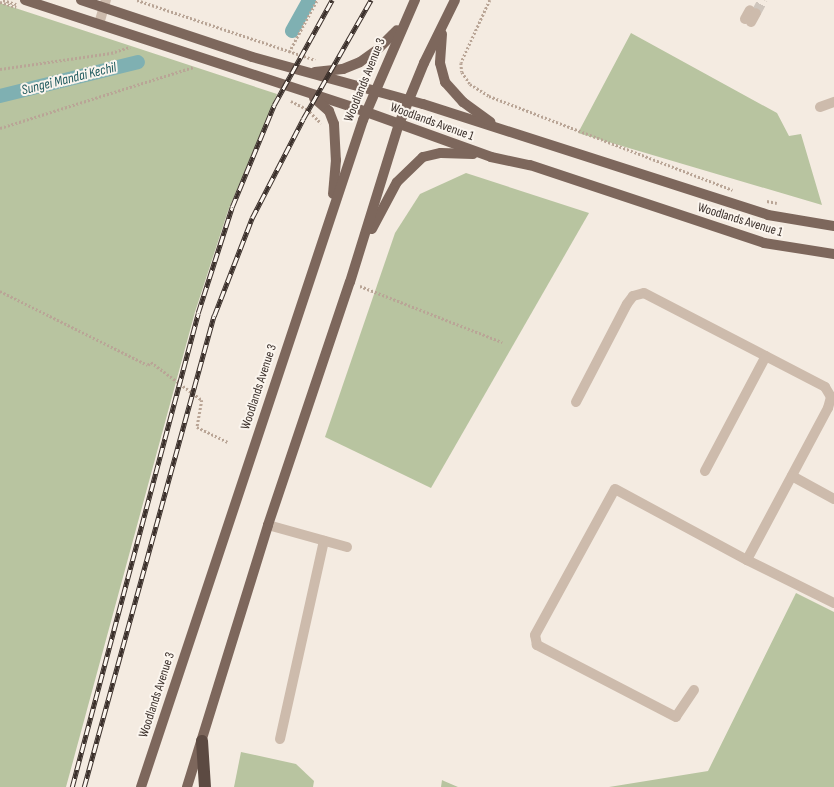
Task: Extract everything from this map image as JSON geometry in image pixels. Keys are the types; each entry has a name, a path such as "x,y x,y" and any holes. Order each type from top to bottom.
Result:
{"highway":[{"path":"202,741 205,787"}],"main road":[{"name":"Woodlands Avenue 1","path":"25,0 307,94 366,112 491,157 530,165 764,243 834,254"},
{"name":"Woodlands Avenue 1","path":"81,0 105,4 252,57 408,100 504,129 768,215 834,226"},
{"name":"Woodlands Avenue 3","path":"141,787 325,229 374,91 414,0"},
{"path":"187,787 268,525 350,282 399,124 408,100 455,0"},
{"path":"309,73 343,69 360,62 377,50 403,24"},
{"path":"443,26 440,63 445,82 462,102 504,129"},
{"path":"307,94 324,105 334,124 335,176 325,229"},
{"path":"357,260 390,193 416,163 430,154 440,153 491,157"}],"lane":[{"path":"98,24 105,4"},
{"path":"820,107 834,102"},
{"path":"576,402 627,304 638,293 651,294 825,388 831,397 831,409 792,476 747,560"},
{"path":"705,471 766,356"},
{"path":"792,476 834,499"},
{"path":"694,690 676,717 537,645 535,635 616,489 747,560 834,603"},
{"path":"268,525 347,547"},
{"path":"280,739 324,541"}],"path":[{"path":"137,0 289,52 317,60"},
{"path":"289,52 317,0"},
{"path":"490,0 469,42 461,63 462,72 470,84 490,96 738,192"},
{"path":"0,69 111,53 133,46"},
{"path":"0,128 197,66"},
{"path":"760,199 783,205"},
{"path":"350,282 502,342"},
{"path":"0,291 148,365 152,362 202,400 197,427 228,442"}],"green space":[{"path":"0,3 277,94 228,211 195,312 66,787 0,787"},
{"path":"631,33 777,113 789,136 801,134 822,205 578,133"},
{"path":"466,173 589,213 431,488 325,437 395,233 420,194"},
{"path":"796,593 834,612 834,787 609,787 708,771"},
{"path":"241,752 296,764 314,781 313,787 234,787"},
{"path":"442,780 444,781 458,787 441,787"}],"waterway":[{"path":"292,31 309,0"},
{"name":"Sungei Mandai Kechil","path":"0,96 138,62"}],"tunnel":[{"path":"756,13 763,0"}],"railway":[{"path":"72,787 198,313 232,207 274,105 332,0"},
{"path":"84,787 214,316 252,218 303,119 371,0"}]}
